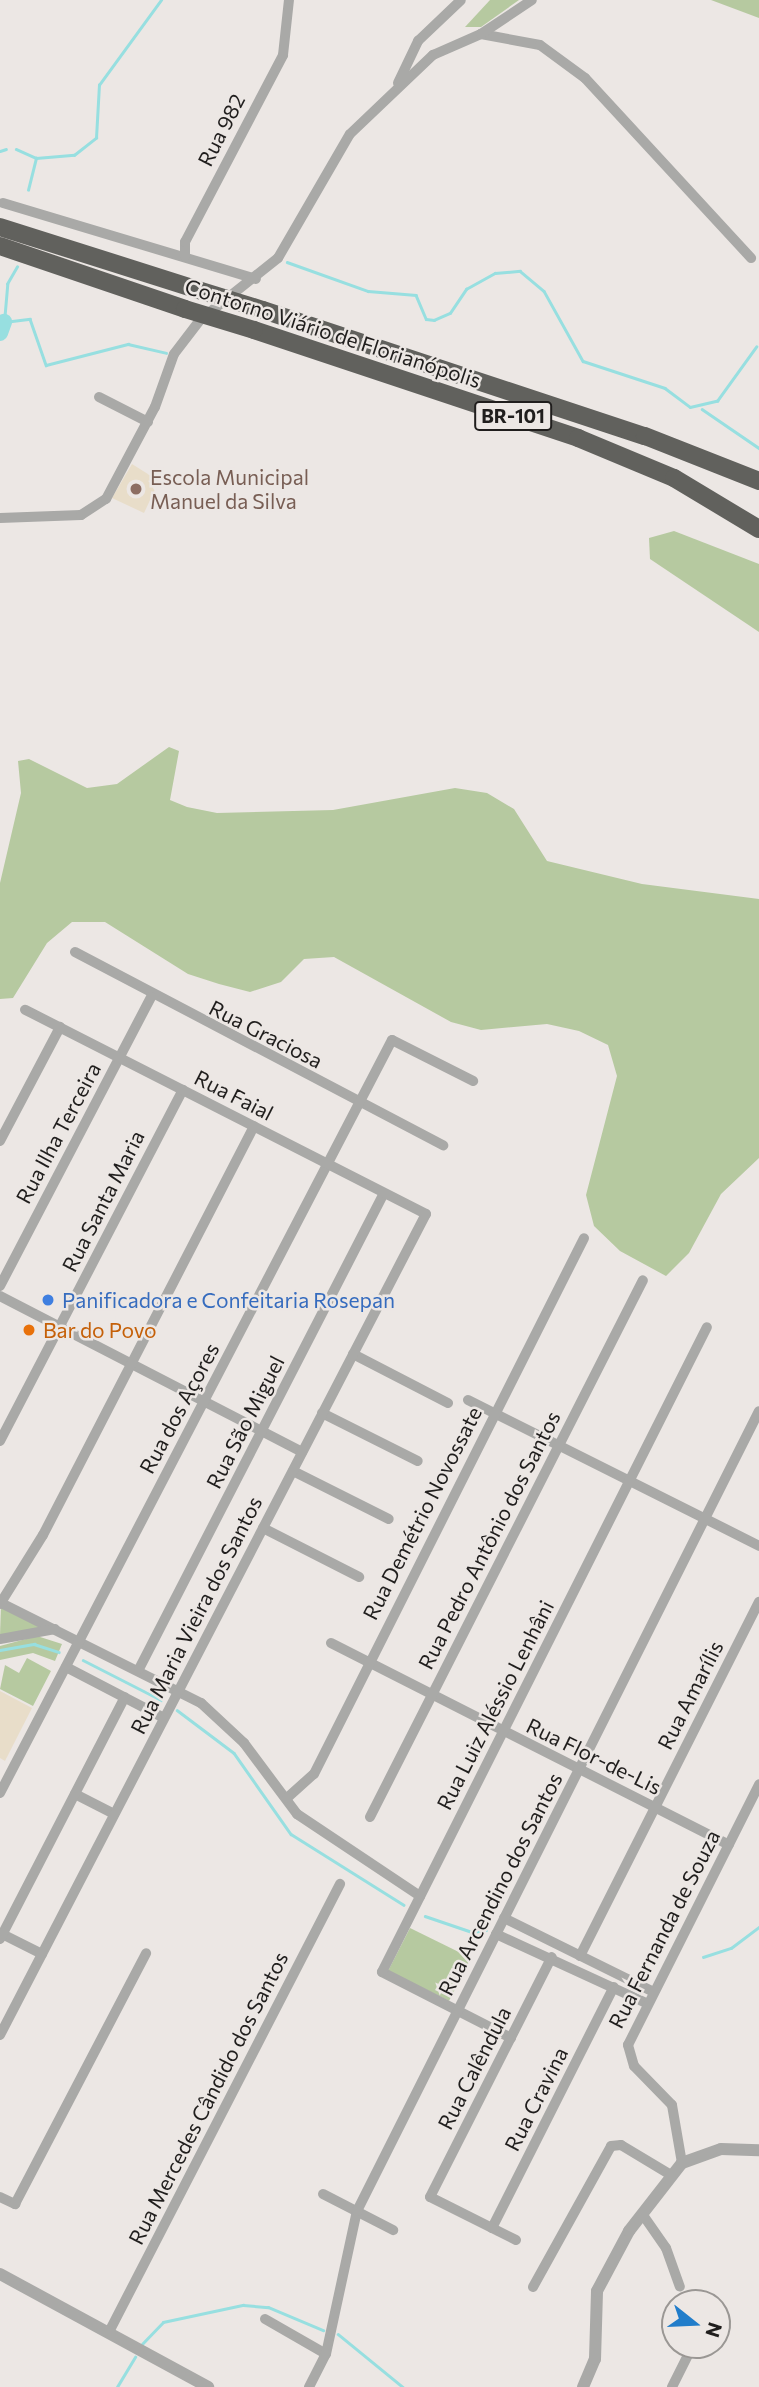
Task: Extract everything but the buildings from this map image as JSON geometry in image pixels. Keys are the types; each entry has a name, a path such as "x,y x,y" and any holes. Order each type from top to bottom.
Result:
{"highway":[{"name":"Contorno Viário de Florianópolis","path":"0,227 621,428 759,481"},
{"name":"Contorno Viário de Florianópolis","path":"0,246 578,438 674,478 759,529"}],"street":[{"name":"Rua 982","path":"185,257 185,242 283,55 292,18 289,0"},
{"path":"398,84 418,41 461,0"},
{"path":"0,518 93,510 117,484 184,340 256,279 297,233 350,134 398,84 433,55 481,34 532,0"},
{"path":"481,34 540,45 585,78 755,257 759,247"},
{"path":"3,203 256,279"},
{"path":"99,397 148,422"},
{"name":"Rua Graciosa","path":"75,952 151,997 443,1145"},
{"name":"Rua Ilha Terceira","path":"0,1286 151,997"},
{"name":"Rua Faial","path":"25,1010 426,1214"},
{"path":"0,1141 60,1027"},
{"name":"Rua dos Açores","path":"0,1793 392,1041 473,1081"},
{"name":"Rua Santa Maria","path":"0,1441 183,1090"},
{"path":"254,1126 131,1364 0,1604 179,1689 225,1722 287,1798 297,1815 420,1896"},
{"name":"Rua São Miguel","path":"139,1669 384,1193"},
{"name":"Rua Maria Vieira dos Santos","path":"0,2035 426,1214"},
{"name":"Rua Demétrio Novossate","path":"287,1798 314,1774 584,1238"},
{"name":"Rua Pedro Antônio dos Santos","path":"370,1818 643,1280"},
{"path":"0,1296 302,1452"},
{"name":"Rua Luiz Aléssio Lenhâni","path":"511,2038 382,1972 708,1327"},
{"path":"353,1354 448,1403"},
{"path":"468,1399 759,1545"},
{"name":"Rua Arcendino dos Santos","path":"309,2387 326,2354 357,2211 759,1410"},
{"path":"322,1413 418,1461"},
{"path":"293,1471 389,1519"},
{"path":"263,1528 359,1577"},
{"name":"Rua Amarílis","path":"580,1956 759,1602"},
{"path":"0,1639 55,1629"},
{"name":"Rua Flor-de-Lis","path":"331,1643 367,1665 729,1845"},
{"path":"66,1667 164,1718"},
{"path":"42,1954 1,1935 125,1697"},
{"name":"Rua Fernanda de Souza","path":"682,2163 672,2105 627,2051 759,1784"},
{"path":"75,1794 114,1814"},
{"name":"Rua Mercedes Cândido dos Santos","path":"110,2330 340,1884"},
{"path":"504,1918 654,1992"},
{"path":"496,1934 552,1957 648,2004"},
{"path":"0,2197 15,2204 146,1953"},
{"name":"Rua Calêndula","path":"492,2228 430,2197 552,1957"},
{"name":"Rua Cravina","path":"492,2228 614,1987"},
{"path":"533,2287 611,2146 621,2145 671,2175"},
{"path":"583,2387 595,2359 601,2280 671,2175 682,2163 721,2148 759,2150"},
{"path":"323,2193 393,2230"},
{"path":"643,2215 666,2248 680,2287"},
{"path":"492,2228 516,2240"},
{"path":"2,2278 110,2330 208,2387"},
{"path":"265,2319 326,2354"},
{"path":"672,2387 686,2359"}],"shaded area":[{"name":"Escola Municipal Manuel da Silva","path":"132,464 159,481 144,513 112,498"},
{"path":"0,1691 32,1708 5,1761 0,1758"}],"green space":[{"path":"490,0 519,0 481,27 465,27"},
{"path":"711,0 759,0 759,18"},
{"path":"674,531 759,564 759,632 650,559 649,538"},
{"path":"169,747 179,751 170,800 187,807 217,813 333,810 455,788 487,793 514,809 547,861 642,884 759,899 759,1158 721,1194 689,1253 666,1276 620,1251 594,1226 586,1195 617,1076 608,1045 579,1031 547,1024 481,1030 451,1022 334,957 304,959 281,982 250,992 188,974 105,922 72,922 47,943 13,998 0,999 0,883 21,793 18,761 29,759 87,788 117,784"},
{"path":"1,1606 39,1624 39,1628 0,1635"},
{"path":"37,1636 62,1644 55,1661 33,1653 0,1660 0,1646"},
{"path":"27,1658 51,1671 33,1706 0,1689 5,1665 19,1673"},
{"path":"410,1928 471,1958 449,2001 388,1971"}],"waterway":[{"path":"28,190 36,158 74,155 96,138 99,85 161,0"},
{"path":"0,151 6,149"},
{"path":"16,149 36,158"},
{"path":"287,262 368,291 416,295 426,319 434,320 450,313 466,289 495,273 520,271 544,291 583,361 665,388 690,407 717,401 756,347"},
{"path":"4,322 7,284 17,267"},
{"path":"4,322 30,319 46,365 128,344 166,353"},
{"path":"0,333 4,322"},
{"path":"702,409 759,448"},
{"path":"0,1650 34,1644 59,1652"},
{"path":"83,1660 161,1700"},
{"path":"177,1710 234,1753 291,1834 404,1905"},
{"path":"425,1916 472,1932 486,1930"},
{"path":"703,1957 731,1948 759,1927"},
{"path":"142,2344 163,2322 243,2305 268,2307 323,2330"},
{"path":"338,2334 403,2387"},
{"path":"117,2387 135,2357"}],"place":[{"name":"Escola Municipal Manuel da Silva","path":"136,489"},
{"name":"Panificadora e Confeitaria Rosepan","path":"48,1300"},
{"name":"Bar do Povo","path":"29,1330"}]}
